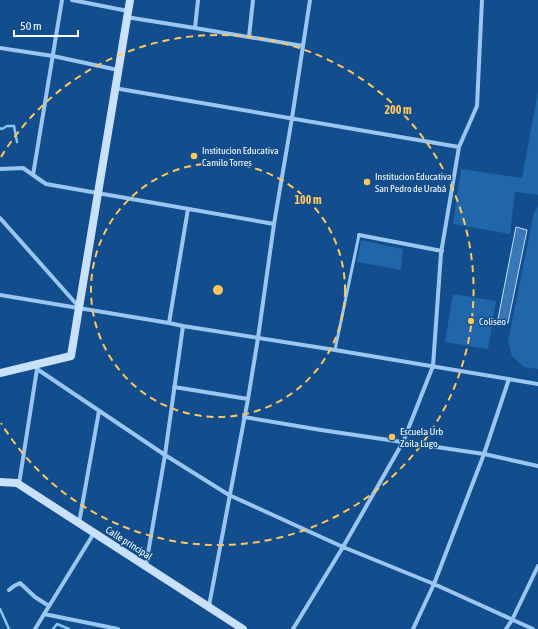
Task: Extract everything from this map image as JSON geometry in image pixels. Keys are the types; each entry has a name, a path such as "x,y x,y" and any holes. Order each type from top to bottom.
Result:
{"street":[{"path":"33,175 62,0"},
{"path":"72,0 127,14 195,28 303,46"},
{"path":"0,373 36,367 71,356 114,88 130,0"},
{"path":"195,28 198,0"},
{"path":"249,37 253,0"},
{"path":"209,606 248,399 310,0"},
{"path":"293,629 343,547 403,442 433,366 442,251 459,147 477,106 482,0"},
{"path":"0,48 53,56 118,70"},
{"path":"114,88 459,147"},
{"path":"0,169 23,168 46,184 274,224"},
{"path":"169,323 188,209"},
{"path":"0,218 79,308"},
{"path":"359,235 442,251"},
{"path":"0,295 538,384"},
{"path":"146,566 183,326"},
{"path":"36,367 99,411 229,496 343,547 434,584 533,629"},
{"path":"19,484 36,367"},
{"path":"413,629 434,584 484,454 509,379"},
{"path":"174,387 248,399"},
{"path":"79,523 99,411"},
{"path":"244,417 484,454 538,466"},
{"name":"Calle principal","path":"0,482 19,484 243,629"},
{"path":"34,629 95,533"},
{"path":"506,629 512,620 538,566"},
{"path":"9,590 20,583 35,597 49,606"},
{"path":"44,614 118,629"}],"lane":[{"path":"335,350 359,235"}],"shaded area":[{"path":"538,92 538,195 515,192 510,234 453,224 461,169 522,178"},
{"path":"538,207 538,369 524,367 512,356 508,341 534,213"},
{"path":"361,240 403,249 401,270 357,262"},
{"name":"Coliseo","path":"453,294 496,301 488,349 445,342"}],"building":[{"path":"516,227 527,230 508,323 498,319"}],"waterway":[{"path":"0,128 2,129 7,126 14,126 17,142"},
{"path":"0,609 9,629"},
{"path":"53,629 57,624 69,629"}],"place":[{"name":"Institucion Educativa Camilo Torres","path":"194,156"},
{"name":"Institucion Educativa San Pedro de Urabá","path":"367,182"},
{"name":"Coliseo","path":"471,321"},
{"name":"Escuela Urb Zoila Lugo","path":"392,437"}]}
